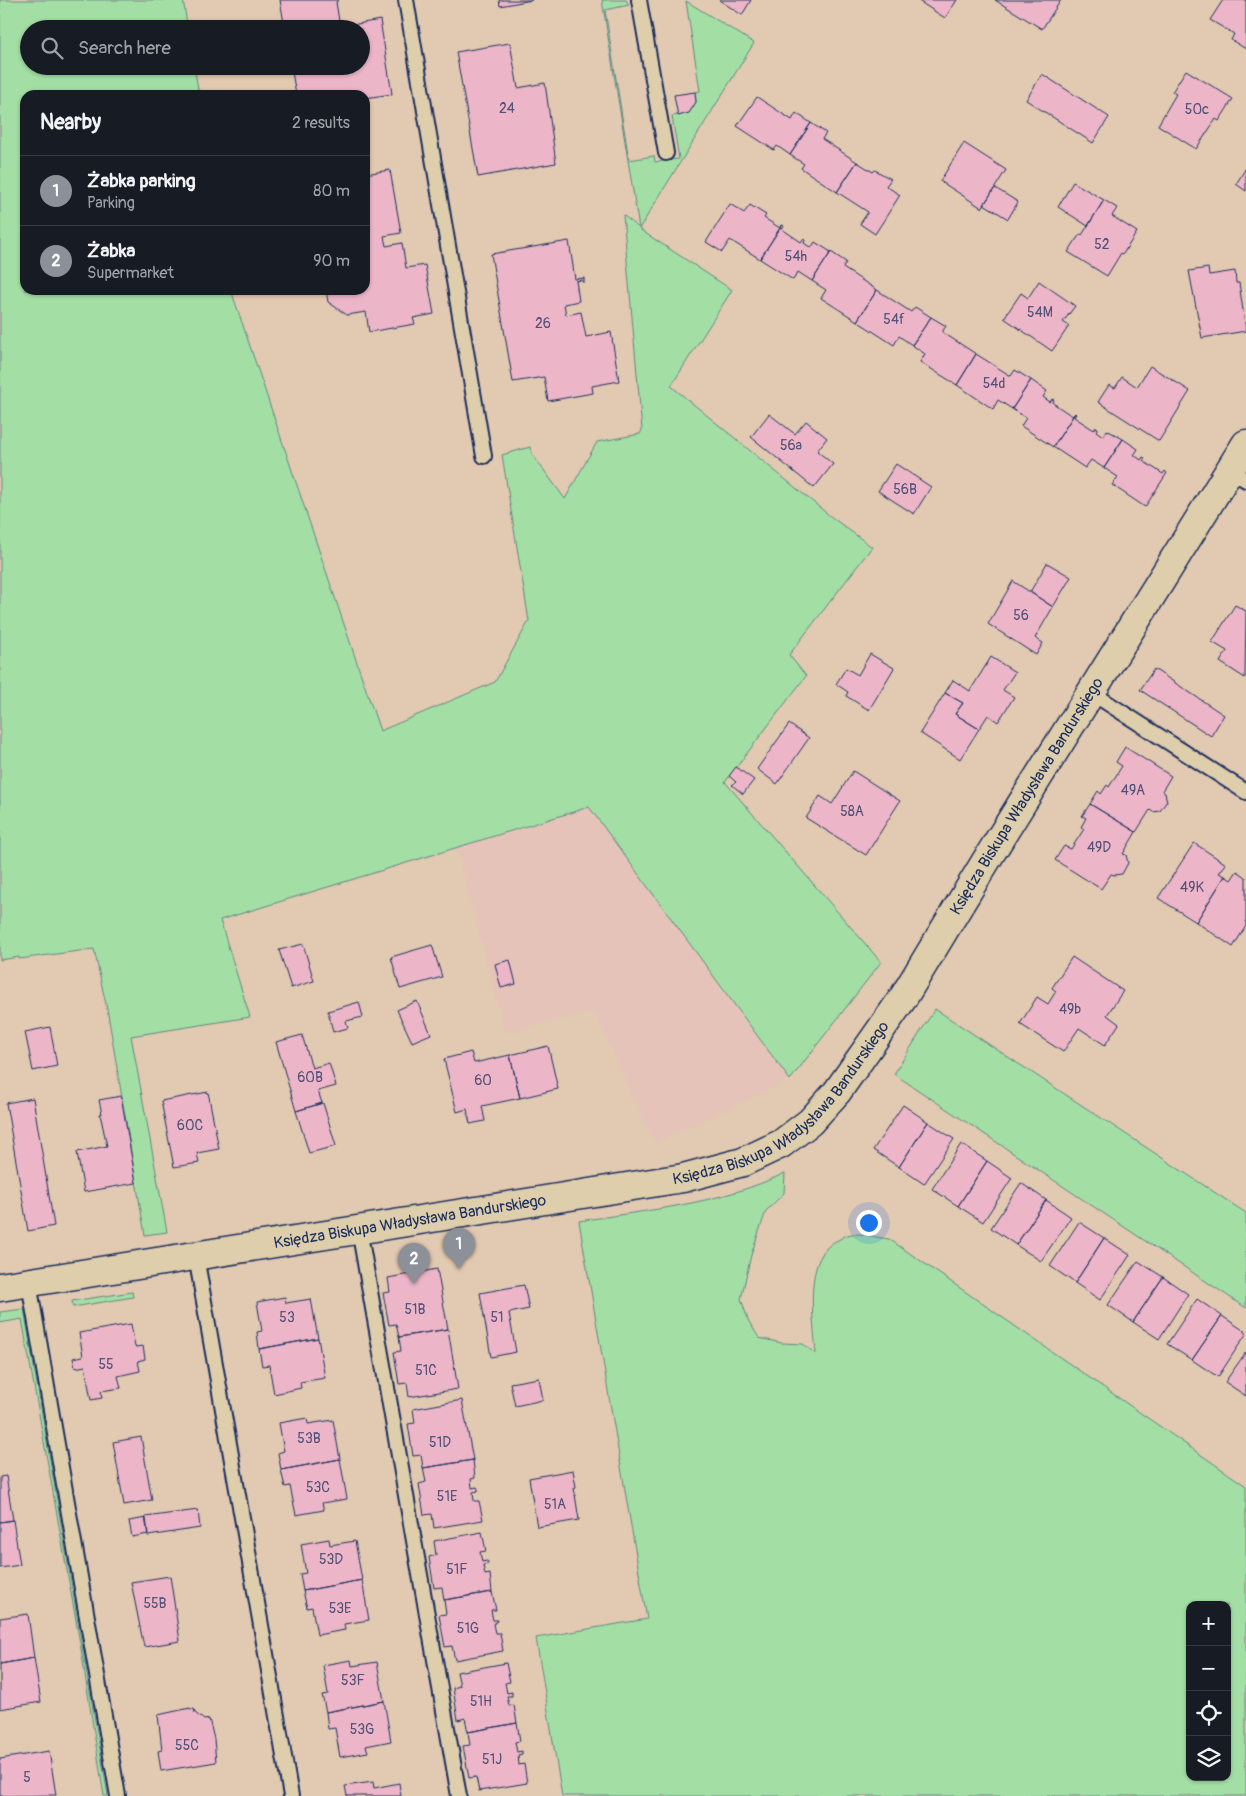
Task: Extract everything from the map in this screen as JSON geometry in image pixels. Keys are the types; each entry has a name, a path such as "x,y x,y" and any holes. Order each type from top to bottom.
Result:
{"street":[{"name":"Księdza Biskupa Władysława Bandurskiego","path":"0,1287 683,1178 744,1162 770,1150 795,1135 810,1122 837,1092 903,998 984,864 1092,693 1238,475 1246,444"}],"lane":[{"path":"406,0 484,456"},
{"path":"639,0 666,153"},
{"path":"1092,693 1246,792"},
{"path":"359,1230 460,1796"},
{"path":"196,1256 291,1796"},
{"path":"29,1283 118,1796"}],"shaded area":[{"path":"589,807 790,1080 654,1143 594,1011 506,1033 457,848"}],"green space":[{"path":"0,0 183,0 186,20 20,20 20,75 196,75 198,90 20,90 20,295 233,295 380,731 495,682 529,621 502,455 530,447 532,454 565,499 597,442 640,434 642,430 623,215 639,228 602,0 626,0 629,5 605,10 629,160 654,156 655,162 679,159 672,116 689,113 696,102 695,92 700,91 686,1 754,43 639,229 732,290 671,386 830,516 872,547 789,655 806,676 725,782 881,962 790,1080 589,807 220,920 250,1017 131,1036 167,1232 145,1235 108,1014 94,949 0,960"},
{"path":"935,1009 1246,1213 1246,1308 894,1074"},
{"path":"785,1173 784,1193 766,1211 751,1255 741,1299 748,1320 759,1338 782,1343 803,1344 816,1354 812,1307 815,1273 820,1259 828,1247 850,1234 889,1239 1246,1486 1246,1796 562,1796 536,1638 647,1619 579,1221 658,1209 736,1192 761,1184"},
{"path":"132,1292 133,1297 73,1307 72,1301"},
{"path":"24,1309 108,1796 104,1796 81,1649 22,1319 0,1323 0,1312"}],"building":[{"path":"280,0 339,0 336,2 339,20 283,20"},
{"path":"499,0 532,0 500,6"},
{"path":"719,0 751,0 742,15"},
{"path":"917,0 957,0 945,18"},
{"path":"995,0 1061,0 1042,29"},
{"path":"1223,0 1246,0 1246,49 1231,40 1234,34 1210,20"},
{"path":"380,20 392,94 370,97 370,90 295,90 293,75 370,75 370,22"},
{"path":"510,43 518,88 545,83 556,163 478,177 456,52"},
{"path":"1186,70 1233,99 1219,121 1216,119 1196,149 1158,125 1176,94 1172,92"},
{"path":"1042,74 1109,117 1093,143 1026,100"},
{"path":"695,92 696,102 689,113 678,116 674,95"},
{"path":"757,97 792,120 796,113 811,123 790,155 777,146 774,150 737,126"},
{"path":"811,123 826,133 822,139 857,162 837,192 801,168 804,164 790,155"},
{"path":"964,143 1006,170 982,208 940,181"},
{"path":"857,162 873,172 875,170 891,179 886,186 900,195 875,234 860,224 868,212 837,192"},
{"path":"1246,168 1246,191 1236,184"},
{"path":"390,170 401,233 384,236 386,246 402,243 406,268 425,265 434,314 413,318 415,324 369,332 366,312 347,315 328,302 327,295 370,295 370,173"},
{"path":"1073,182 1104,200 1088,226 1058,207"},
{"path":"995,188 1018,202 1008,219 984,204"},
{"path":"1104,200 1117,208 1112,216 1137,232 1107,276 1068,252 1080,234 1082,235"},
{"path":"730,204 744,213 750,205 766,215 764,218 780,228 782,225 760,259 730,240 722,252 706,242"},
{"path":"782,225 784,226 782,229 801,242 803,239 805,240 804,243 811,248 815,242 831,252 812,281 798,272 793,280 760,259"},
{"path":"569,241 575,279 584,278 584,282 582,280 576,281 579,301 564,304 566,315 581,312 586,337 611,332 619,381 592,386 593,393 548,401 544,377 513,382 491,254"},
{"path":"831,252 846,262 843,268 877,290 857,321 821,298 826,290 812,281"},
{"path":"1208,268 1209,275 1235,271 1236,283 1239,283 1246,331 1202,338 1189,271"},
{"path":"1039,281 1075,306 1063,322 1069,326 1052,351 1004,318 1021,293 1028,298"},
{"path":"877,290 911,312 915,307 931,317 912,345 899,336 894,345 857,321"},
{"path":"931,317 946,326 942,332 976,354 957,385 920,362 925,354 912,345"},
{"path":"976,354 1011,376 1015,370 1031,380 1012,409 998,400 993,409 957,385"},
{"path":"1150,366 1190,391 1159,441 1098,402 1109,385 1115,388 1122,377 1137,387"},
{"path":"1031,380 1047,391 1043,397 1050,402 1052,399 1054,400 1053,403 1072,416 1075,413 1053,447 1021,426 1026,418 1012,409"},
{"path":"1075,413 1074,417 1094,430 1096,427 1098,428 1096,431 1103,436 1107,430 1123,439 1104,468 1091,460 1085,468 1053,447"},
{"path":"769,414 795,434 806,421 827,438 817,451 833,464 814,488 751,437"},
{"path":"1123,439 1138,449 1134,455 1141,460 1143,457 1145,458 1143,461 1163,474 1165,471 1167,473 1145,507 1112,485 1118,477 1104,468"},
{"path":"896,464 931,487 914,514 878,491"},
{"path":"1047,563 1071,577 1053,607 1030,592"},
{"path":"1013,581 1053,607 1035,638 1043,643 1036,655 988,624"},
{"path":"1235,605 1246,611 1245,678 1220,662 1227,651 1212,642"},
{"path":"870,654 894,668 869,710 846,696 848,692 836,684 846,668 858,675"},
{"path":"991,657 1015,672 1003,690 1014,697 998,722 988,715 979,729 955,714 963,703 945,693 953,680 970,691"},
{"path":"1154,669 1224,715 1211,736 1140,690"},
{"path":"945,693 963,703 955,714 979,729 960,759 920,733"},
{"path":"789,724 809,738 777,784 757,769"},
{"path":"1125,747 1171,776 1162,791 1165,793 1167,801 1160,811 1153,812 1150,810 1136,832 1090,804 1098,791 1101,794 1107,785 1109,787 1122,766 1116,762"},
{"path":"736,767 754,780 743,794 732,785 736,782 729,776"},
{"path":"853,771 900,801 866,855 806,818 820,796 832,804"},
{"path":"1090,804 1136,832 1123,854 1126,855 1128,863 1122,874 1111,874 1101,889 1055,860 1064,846 1071,849 1084,829 1081,827 1086,818 1082,816"},
{"path":"1194,843 1226,864 1219,873 1225,876 1196,922 1158,898"},
{"path":"1237,871 1246,877 1246,926 1233,947 1196,922 1225,876 1231,880"},
{"path":"303,944 314,981 291,988 279,950"},
{"path":"432,945 442,977 400,989 391,957"},
{"path":"1072,957 1123,991 1107,1015 1119,1024 1105,1045 1079,1028 1063,1052 1020,1024 1037,997 1048,1004 1056,991 1052,988"},
{"path":"510,960 516,984 501,988 495,964"},
{"path":"417,1001 431,1034 412,1042 397,1010"},
{"path":"359,1002 363,1017 346,1021 348,1028 333,1032 328,1011"},
{"path":"50,1027 57,1066 33,1071 25,1032"},
{"path":"302,1035 312,1068 329,1063 336,1086 318,1091 322,1103 296,1111 276,1042"},
{"path":"548,1046 558,1089 520,1098 510,1055"},
{"path":"471,1052 474,1063 510,1055 520,1098 482,1106 485,1121 470,1124 467,1109 457,1112 444,1059"},
{"path":"208,1092 219,1149 197,1153 199,1163 174,1167 161,1101"},
{"path":"121,1096 136,1183 84,1192 77,1152 107,1146 99,1100"},
{"path":"33,1098 54,1226 28,1231 6,1103"},
{"path":"323,1103 336,1146 309,1153 296,1111"},
{"path":"903,1105 928,1122 899,1167 873,1150"},
{"path":"928,1122 954,1139 924,1184 899,1167"},
{"path":"961,1144 987,1161 958,1206 932,1189"},
{"path":"987,1161 1012,1178 983,1222 958,1206"},
{"path":"1021,1183 1046,1200 1016,1245 991,1228"},
{"path":"1046,1200 1071,1217 1041,1261 1016,1245"},
{"path":"1079,1222 1104,1238 1075,1283 1050,1266"},
{"path":"1104,1238 1130,1255 1100,1300 1075,1283"},
{"path":"1138,1261 1163,1277 1133,1322 1108,1305"},
{"path":"437,1269 448,1329 399,1337 396,1324 389,1325 383,1293 390,1292 388,1278"},
{"path":"1163,1277 1188,1294 1159,1339 1133,1322"},
{"path":"524,1285 529,1309 509,1313 516,1352 491,1357 480,1293"},
{"path":"285,1297 286,1303 311,1299 318,1338 259,1349 257,1332 262,1331 257,1302"},
{"path":"1197,1299 1222,1316 1192,1360 1167,1344"},
{"path":"1222,1316 1246,1332 1246,1334 1218,1377 1192,1360"},
{"path":"131,1324 135,1347 143,1346 145,1359 138,1361 140,1371 118,1376 121,1388 101,1391 102,1398 91,1400 85,1366 75,1368 73,1358 83,1356 79,1333"},
{"path":"448,1329 458,1389 409,1397 407,1383 399,1384 394,1352 401,1351 399,1337"},
{"path":"318,1338 325,1378 300,1382 301,1388 274,1394 269,1365 262,1366 259,1349"},
{"path":"1246,1352 1246,1396 1225,1382"},
{"path":"539,1378 543,1400 515,1406 510,1383"},
{"path":"462,1400 473,1460 423,1468 421,1455 413,1456 408,1424 415,1423 413,1409"},
{"path":"307,1418 308,1424 333,1420 340,1459 281,1470 278,1453 284,1451 279,1423"},
{"path":"141,1437 152,1500 124,1505 113,1442"},
{"path":"340,1459 347,1499 322,1503 324,1510 296,1515 290,1486 285,1487 281,1470"},
{"path":"473,1460 475,1478 471,1479 472,1488 477,1487 478,1489 478,1491 473,1492 474,1501 479,1501 483,1520 434,1528 432,1514 424,1515 419,1484 426,1482 423,1468"},
{"path":"573,1470 579,1520 537,1527 529,1478"},
{"path":"6,1476 13,1520 0,1522 0,1477"},
{"path":"198,1510 200,1528 148,1536 145,1517"},
{"path":"146,1518 148,1534 132,1537 129,1521"},
{"path":"13,1520 20,1565 0,1568 0,1522"},
{"path":"482,1532 486,1551 480,1552 482,1562 488,1562 488,1564 483,1565 485,1575 490,1574 492,1592 444,1600 442,1587 434,1588 429,1557 436,1555 434,1541"},
{"path":"329,1539 330,1545 355,1541 362,1580 303,1591 300,1574 306,1573 301,1544"},
{"path":"170,1576 180,1641 144,1647 131,1582"},
{"path":"362,1580 369,1620 344,1624 345,1630 317,1635 312,1607 307,1608 303,1591"},
{"path":"492,1592 496,1610 491,1610 493,1620 498,1620 493,1624 495,1633 500,1633 503,1651 455,1660 452,1646 445,1647 439,1615 446,1614 444,1600"},
{"path":"28,1614 34,1658 0,1664 0,1618"},
{"path":"34,1658 41,1702 0,1709 0,1664"},
{"path":"351,1660 352,1666 377,1662 384,1701 326,1712 322,1695 328,1694 323,1665"},
{"path":"506,1663 510,1682 505,1683 507,1693 512,1692 512,1696 507,1696 509,1706 514,1705 517,1723 468,1732 465,1718 458,1720 453,1688 460,1686 457,1672"},
{"path":"384,1701 391,1741 366,1746 368,1752 340,1757 335,1728 328,1729 326,1712"},
{"path":"190,1708 194,1709 195,1713 204,1720 209,1719 214,1739 216,1762 161,1771 158,1751 162,1750 158,1715"},
{"path":"517,1723 520,1741 515,1742 517,1752 522,1751 522,1754 518,1755 519,1765 524,1764 527,1783 479,1791 476,1777 469,1778 463,1746 470,1745 468,1732"},
{"path":"49,1751 56,1795 0,1796 0,1759"},
{"path":"373,1782 374,1788 399,1783 401,1796 347,1796 345,1786"}],"place":[{"name":"Żabka parking","path":"459,1269"},
{"name":"Żabka","path":"414,1284"}]}
